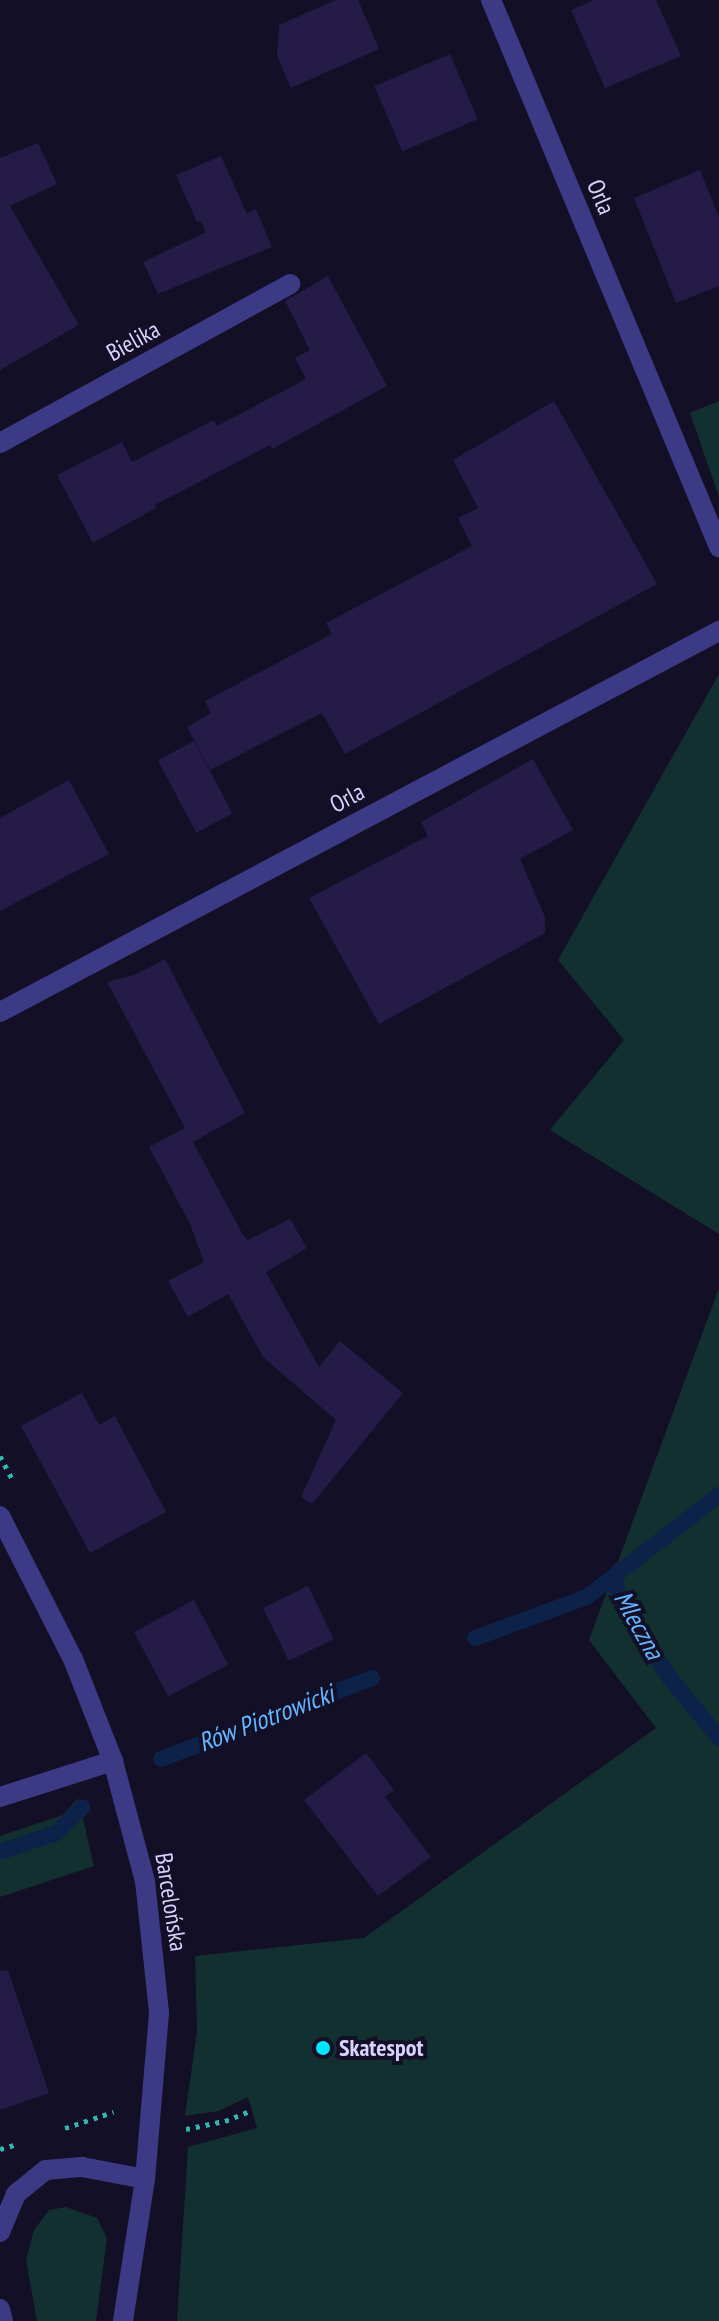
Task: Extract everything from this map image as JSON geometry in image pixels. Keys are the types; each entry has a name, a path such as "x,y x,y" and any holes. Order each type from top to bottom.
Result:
{"street":[{"name":"Orla","path":"491,0 719,547"},
{"name":"Bielika","path":"0,443 290,284"},
{"name":"Orla","path":"0,1012 719,631"},
{"name":"Barcelońska","path":"0,1516 73,1659 113,1761 145,1881 159,2013 145,2179 123,2321"},
{"path":"0,1797 113,1761"},
{"path":"0,2232 16,2194 46,2170 82,2167 145,2179"},
{"path":"0,2309 3,2321"}],"path":[{"path":"57,2130 128,2107"},
{"path":"178,2130 225,2121 252,2110"},
{"path":"0,2149 29,2140"}],"green space":[{"path":"719,401 719,497 690,413"},
{"path":"719,674 719,1234 550,1130 624,1040 558,960"},
{"path":"719,1288 719,2321 177,2321 188,2147 257,2128 248,2097 219,2111 185,2116 197,2031 195,1956 364,1938 656,1728 589,1640"},
{"path":"78,1798 94,1866 0,1897 0,1836 63,1815"},
{"path":"66,2207 97,2218 107,2238 96,2321 37,2321 26,2260 34,2230 49,2210"}],"building":[{"path":"336,0 358,0 379,49 291,88 277,56 279,25"},
{"path":"594,0 656,0 681,56 605,88 571,10"},
{"path":"450,54 478,119 402,151 375,86"},
{"path":"38,143 57,184 10,206 79,325 0,370 0,158"},
{"path":"221,156 247,214 256,209 272,247 158,294 143,262 206,232 201,221 197,222 176,175"},
{"path":"700,170 719,217 719,286 676,303 634,198"},
{"path":"328,276 387,386 272,449 270,445 155,505 156,508 93,543 57,475 122,442 132,462 214,420 217,426 306,379 295,358 310,350 285,301"},
{"path":"554,401 657,584 345,754 322,713 210,770 187,727 211,713 205,701 332,634 326,623 472,546 458,518 478,508 453,460"},
{"path":"194,741 232,813 196,833 158,760"},
{"path":"533,759 573,830 520,859 545,917 545,933 379,1024 309,898 428,836 421,822"},
{"path":"69,780 109,854 0,911 0,818"},
{"path":"165,959 245,1113 193,1142 243,1235 248,1240 290,1219 307,1248 266,1272 319,1367 340,1341 403,1393 312,1504 301,1497 336,1420 263,1357 228,1294 188,1317 168,1281 204,1262 190,1224 149,1147 185,1128 107,982 137,974"},
{"path":"82,1393 99,1425 115,1416 166,1512 90,1553 21,1426"},
{"path":"308,1586 334,1639 289,1661 263,1608"},
{"path":"194,1600 228,1664 168,1696 134,1632"},
{"path":"366,1753 394,1790 385,1797 431,1857 378,1896 304,1800"},
{"path":"8,1970 49,2093 0,2110 0,1971"}],"waterway":[{"name":"Rów Piotrowicki","path":"475,1638 587,1597 719,1495"},
{"name":"Mleczna","path":"619,1570 614,1581 626,1612 670,1678 719,1738"},
{"name":"Rów Piotrowicki","path":"161,1759 372,1678"},
{"name":"Rów Piotrowicki","path":"0,1852 56,1833 83,1807"}],"place":[{"name":"Skatespot","path":"323,2048"}]}
